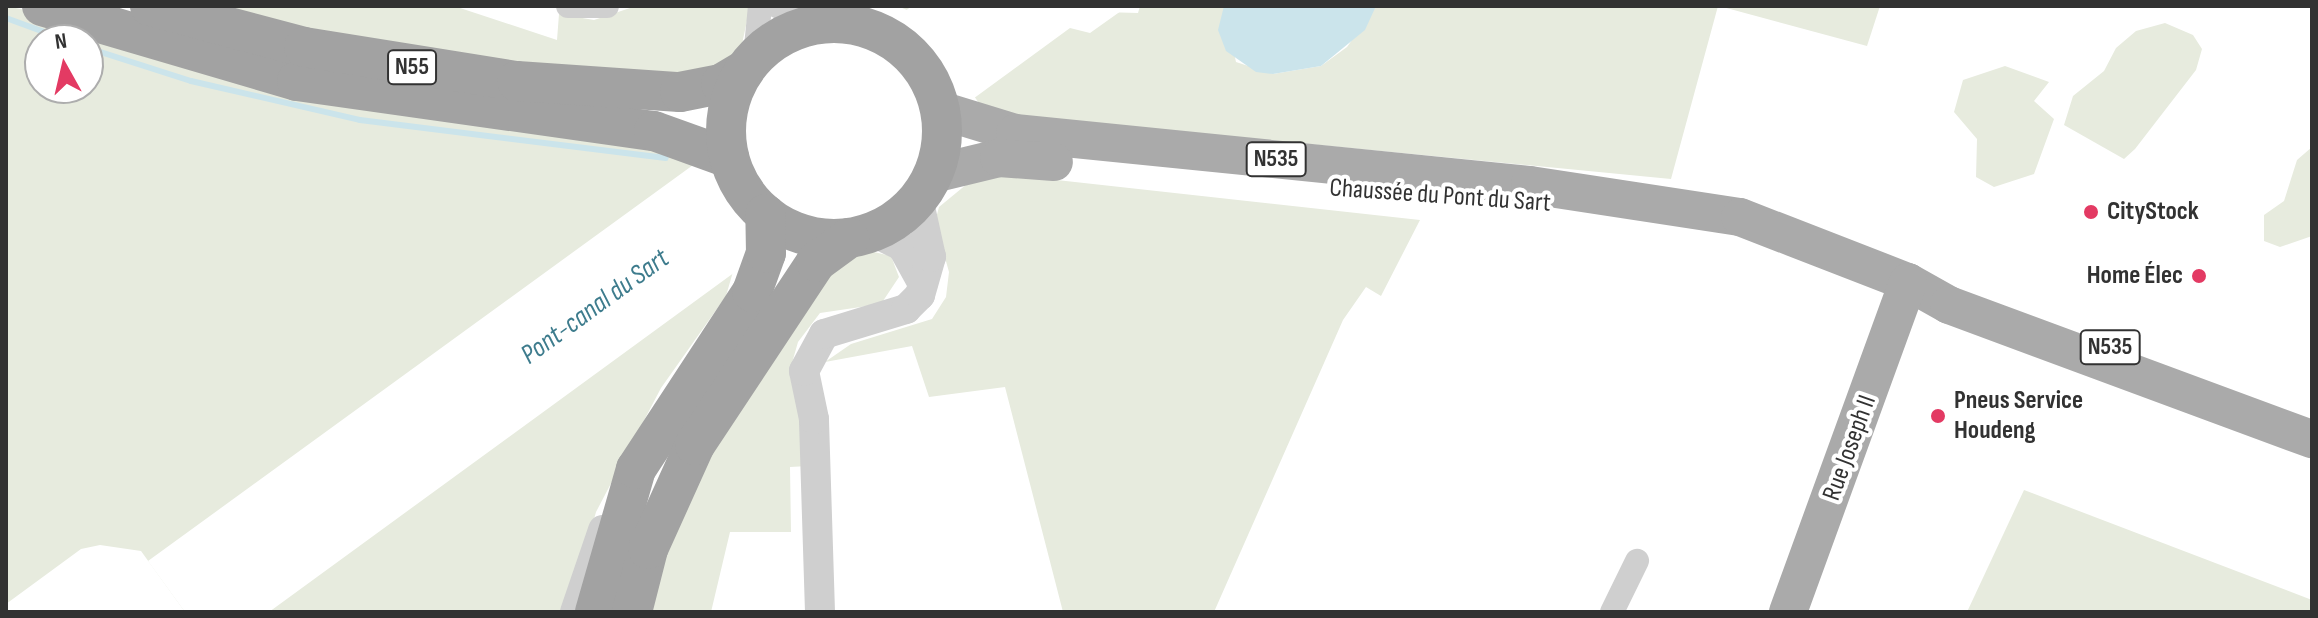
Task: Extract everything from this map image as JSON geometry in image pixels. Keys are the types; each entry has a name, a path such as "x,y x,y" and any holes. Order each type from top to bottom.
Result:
{"highway":[{"name":"N55","path":"42,6 297,81 654,131 729,158"},
{"name":"N55","path":"150,6 304,47 517,81 680,92 721,84 750,64"},
{"path":"632,612 648,549 695,445 816,262 861,235 926,186 940,110 924,72 895,42 857,26 815,25 750,64 727,113 729,158 765,214 796,232 861,235"},
{"path":"595,612 636,469 752,292 766,253 765,214"}],"main road":[{"name":"Chaussée du Pont du Sart","path":"940,110 1015,133 1530,185 1740,217 1908,282 1949,305 2312,439"},
{"name":"Chaussée du Pont du Sart","path":"926,186 1012,158 1532,207 1615,200"},
{"name":"Chaussée du Pont du Sart","path":"1908,282 1955,288 2312,417"},
{"name":"Rue Joseph II","path":"1788,612 1908,282"}],"street":[{"path":"568,6 607,6"},
{"path":"750,64 760,6"},
{"path":"777,6 815,25"},
{"path":"820,612 814,419 804,371 824,334 906,309 923,284 931,257 926,186"},
{"path":"861,235 902,246 923,284"},
{"path":"575,612 603,529 636,469"},
{"path":"1612,612 1637,561"}],"shaded area":[{"path":"6,6 93,24 24,24 24,104 104,104 104,26 680,146 747,223 726,296 661,388 596,512 568,612 185,612 141,551 100,545 81,549 6,604"},
{"path":"196,6 454,6 557,40 559,14 594,20 636,6 750,6 740,54 693,76 426,57"},
{"path":"897,6 1138,13 1140,6 1224,6 1236,62 1273,74 1321,66 1347,47 1376,6 1718,6 1671,179 986,113 915,13"},
{"path":"1719,6 1880,6 1867,46"},
{"path":"2165,23 2193,35 2202,49 2196,70 2135,149 2124,159 2064,125 2073,96 2104,71 2116,48 2136,31"},
{"path":"2005,66 2049,82 2034,101 2054,119 2034,174 1994,187 1976,177 1977,139 1954,112 1963,80"},
{"path":"2312,147 2312,236 2280,247 2264,241 2264,215 2284,201 2297,160"},
{"path":"1003,174 1420,220 1381,296 1366,287 1343,320 1214,612 1063,612 1005,387 929,397 912,346 825,362 851,344 932,319 946,297 949,272 935,222 939,207 973,179"},
{"path":"861,249 891,256 899,277 881,304 820,313 798,342 792,363 808,466 790,467 791,532 730,532 711,612 646,612 682,500 810,290"},
{"path":"2024,490 2312,600 2312,612 1967,612"}],"water":[{"path":"1224,6 1376,6 1365,30 1321,66 1273,74 1256,72 1226,51 1218,30"}],"pier":[{"name":"Pont-canal du Sart","path":"912,6 1128,6 1090,33 1070,28 914,142 902,171 861,201 831,202 269,612 185,612 148,561 766,112 774,91 826,53 849,52"}],"waterway":[{"path":"6,18 24,25"},
{"path":"104,53 191,81 360,120 666,158"}],"place":[{"name":"CityStock","path":"2091,212"},
{"name":"Home Élec","path":"2199,276"},
{"name":"Pneus Service Houdeng","path":"1938,416"}]}
